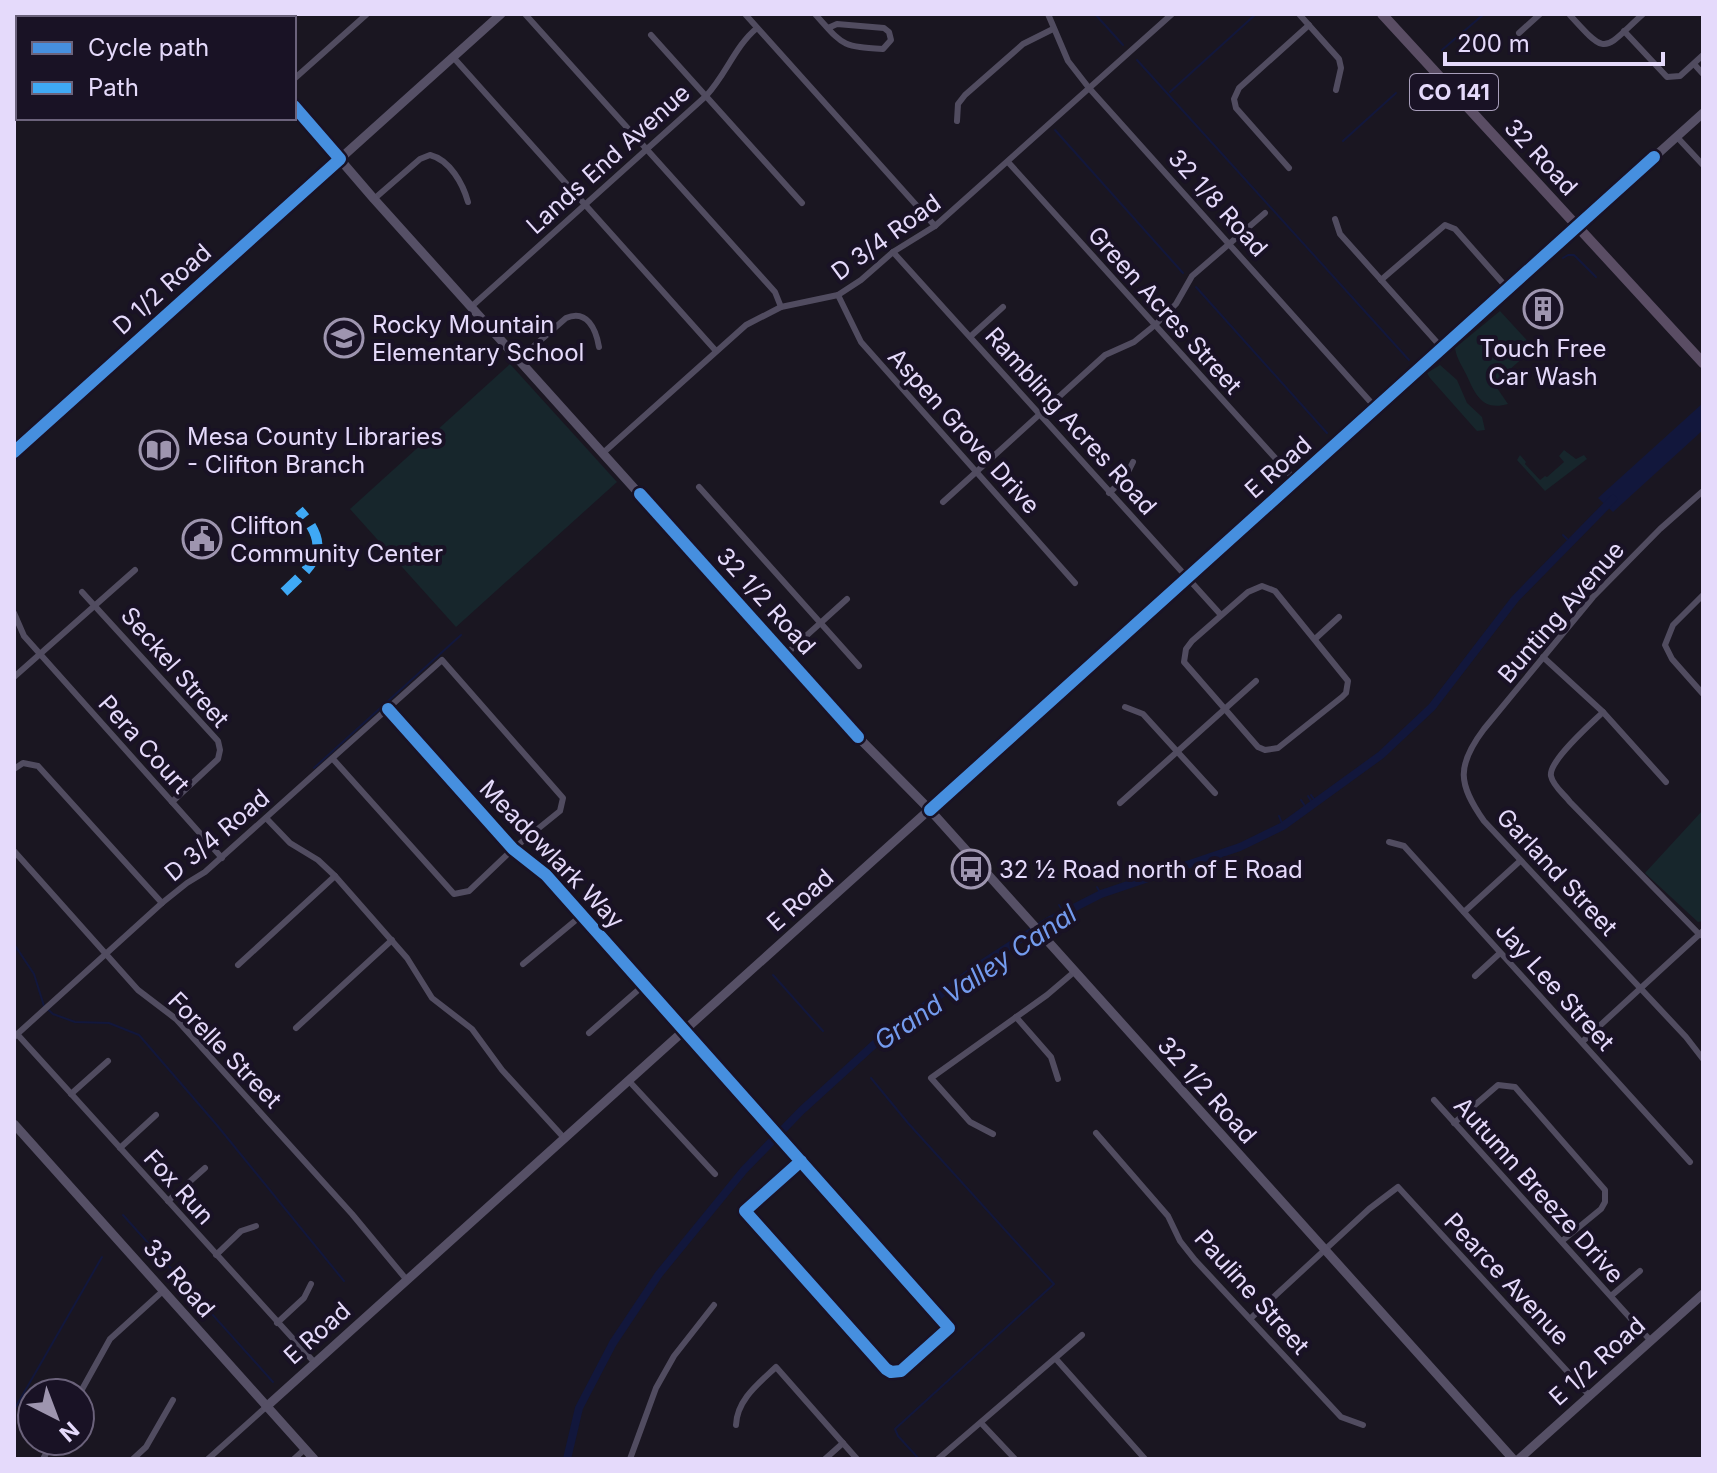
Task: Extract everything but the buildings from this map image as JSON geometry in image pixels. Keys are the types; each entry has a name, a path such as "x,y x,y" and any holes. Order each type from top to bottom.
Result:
{"main road":[{"name":"32 Road","path":"1388,16 1703,363"}],"street":[{"path":"296,77 367,14"},
{"name":"D 1/2 Road","path":"14,452 501,14"},
{"path":"525,14 775,292 781,307"},
{"path":"745,14 935,226"},
{"path":"815,14 828,28 848,46 883,49 891,40 891,34 884,28 837,24 828,28"},
{"name":"32 1/8 Road","path":"1048,14 1068,61 1089,88 1376,408"},
{"name":"D 3/4 Road","path":"603,453 754,319 781,307 838,295 893,252 935,226 1172,14"},
{"path":"1299,14 1339,59 1341,68 1336,90"},
{"path":"1519,33 1540,14"},
{"path":"1569,14 1595,42 1603,45 1612,42 1643,14"},
{"path":"1289,168 1236,108 1234,99 1239,88 1309,25"},
{"name":"Lands End Avenue","path":"471,307 706,96 744,41 757,28"},
{"path":"957,121 958,104 965,95 1023,44 1053,29"},
{"path":"1624,31 1664,75 1671,78 1680,76 1703,55"},
{"path":"651,35 802,203"},
{"path":"453,57 716,351"},
{"path":"1694,64 1703,74"},
{"name":"32 1/2 Road","path":"296,108 518,360 858,737 930,810 1513,1459"},
{"name":"E Road","path":"208,1459 1703,113"},
{"path":"1677,137 1703,165"},
{"path":"374,199 420,159 430,155 441,159 463,184 468,202"},
{"name":"Green Acres Street","path":"1008,162 1296,481"},
{"path":"943,502 1105,355 1134,342 1155,325 1176,304 1192,276 1265,213"},
{"path":"1335,219 1340,234 1442,348"},
{"path":"1381,280 1445,225 1455,229 1508,289"},
{"name":"Rambling Acres Road","path":"893,252 1221,615"},
{"name":"Aspen Grove Drive","path":"838,295 861,342 1075,583"},
{"path":"971,336 1003,307"},
{"path":"518,360 573,315 584,317 596,331 599,347"},
{"path":"1109,493 1125,478 1133,462"},
{"path":"699,487 859,666"},
{"name":"Bunting Avenue","path":"1463,770 1470,748 1593,597 1660,529 1703,491"},
{"path":"14,677 135,570"},
{"path":"1262,586 1275,591 1345,674 1348,687 1342,697 1278,748 1265,750 1258,747 1186,667 1186,649 1221,615 1248,592 1262,586"},
{"name":"Seckel Street","path":"82,592 218,741 218,759 172,802"},
{"path":"1703,595 1673,625 1665,645 1672,659 1703,694"},
{"path":"785,655 847,599"},
{"name":"Pera Court","path":"14,613 24,636 39,654 222,858"},
{"path":"1315,639 1339,617"},
{"path":"1543,657 1603,712 1666,782"},
{"name":"D 3/4 Road","path":"16,1036 162,903 222,858 442,660 563,798 560,811 513,849"},
{"path":"1120,803 1256,681"},
{"path":"1125,707 1143,714 1215,793"},
{"name":"Meadowlark Way","path":"388,709 513,849 546,875 645,984 949,1328 901,1371 886,1369 745,1211 801,1161"},
{"path":"1582,1042 1701,933 1570,802 1551,778 1551,769 1603,712"},
{"path":"333,759 454,894 469,891 513,849"},
{"path":"14,769 23,763 38,766 162,903"},
{"name":"Garland Street","path":"1463,770 1469,799 1484,821 1703,1059"},
{"path":"266,818 290,843 318,860 335,876 407,958 432,998 472,1029 502,1070 565,1139"},
{"name":"Jay Lee Street","path":"1389,842 1404,846 1690,1162"},
{"name":"Forelle Street","path":"14,851 138,990 176,1019 352,1214 406,1279"},
{"path":"1464,912 1520,861"},
{"path":"238,965 335,876"},
{"path":"523,964 582,915"},
{"path":"296,1028 392,940"},
{"path":"1475,976 1500,953"},
{"path":"993,1134 970,1122 931,1078 1074,972"},
{"path":"589,1033 645,984"},
{"path":"1016,1017 1051,1057 1058,1079"},
{"name":"Fox Run","path":"16,1036 315,1363"},
{"path":"71,1094 108,1061"},
{"path":"629,1081 715,1174"},
{"path":"1454,1123 1490,1089 1507,1084 1515,1087 1547,1121 1605,1190 1605,1202 1601,1209 1562,1241"},
{"name":"Autumn Breeze Drive","path":"1434,1100 1650,1340"},
{"path":"120,1148 156,1115"},
{"name":"33 Road","path":"14,1124 314,1459"},
{"name":"Pauline Street","path":"1096,1133 1168,1216 1180,1241 1195,1260 1341,1417 1363,1425"},
{"path":"168,1201 205,1168"},
{"name":"Pearce Avenue","path":"1325,1250 1398,1187 1589,1395"},
{"path":"216,1255 241,1231 256,1226"},
{"path":"1251,1318 1325,1250"},
{"path":"1611,1296 1640,1271"},
{"path":"277,1323 304,1298 311,1284"},
{"path":"89,1377 110,1339 164,1290"},
{"name":"E 1/2 Road","path":"1519,1459 1703,1294"},
{"path":"630,1459 656,1388 674,1356 714,1305"},
{"path":"938,1459 1082,1335"},
{"path":"1056,1359 1145,1459"},
{"path":"736,1425 737,1412 753,1388 776,1367 857,1459"},
{"path":"133,1459 146,1447 173,1400"},
{"path":"982,1424 1015,1459"},
{"path":"825,1459 843,1443"},
{"path":"294,1459 305,1449"}],"shaded area":[{"path":"1500,311 1534,348 1498,380 1497,388 1508,404 1499,406 1486,403 1477,395 1455,348"},
{"path":"510,364 617,482 456,627 350,509"},
{"path":"1440,365 1457,380 1467,403 1482,417 1485,430 1477,431 1430,378 1427,373"},
{"path":"1703,403 1703,430 1613,512 1598,498"},
{"path":"1564,450 1576,459 1584,455 1587,459 1545,491 1517,460 1520,455 1540,480 1564,462 1559,456"},
{"path":"1703,810 1703,921 1698,922 1645,873"}],"waterway":[{"path":"1095,14 1123,45"},
{"path":"1170,92 1256,14"},
{"path":"1442,50 1484,14"},
{"path":"1137,60 1409,360"},
{"path":"1343,141 1396,93"},
{"path":"1055,130 1183,273"},
{"path":"1563,258 1574,255 1596,277"},
{"path":"1196,287 1327,433"},
{"name":"Grand Valley Canal","path":"567,1459 579,1408 613,1343 659,1274 744,1170 801,1111 879,1040 983,963 1050,920 1101,894 1240,847 1283,826 1381,755 1432,707 1515,599 1613,499"},
{"path":"1563,535 1570,542"},
{"path":"314,768 461,635"},
{"path":"1311,795 1316,802"},
{"path":"1308,796 1313,804"},
{"path":"1301,800 1307,809"},
{"path":"1279,816 1283,826"},
{"path":"1097,887 1101,894"},
{"path":"1059,905 1064,913"},
{"path":"14,944 34,974 44,1006 53,1014 75,1022 109,1023 139,1035 344,1281"},
{"path":"773,975 823,1031"},
{"path":"871,1078 1054,1284 895,1429 919,1459"},
{"path":"123,1215 273,1382"},
{"path":"14,1410 102,1257"}],"marked path":[{"path":"284,592 304,572 316,554 315,535 299,510"}],"cycle path":[{"path":"14,452 340,159 296,108"},
{"path":"930,810 1654,157"},
{"path":"640,494 858,737"},
{"path":"388,709 513,849 546,875 949,1328 901,1371 886,1369 745,1211 801,1161"}],"place":[{"name":"Touch Free Car Wash","path":"1543,309"},
{"name":"Rocky Mountain Elementary School","path":"344,338"},
{"name":"Mesa County Libraries - Clifton Branch","path":"159,450"},
{"name":"Clifton Community Center","path":"202,539"},
{"name":"32 ½ Road north of E Road","path":"971,869"}]}
